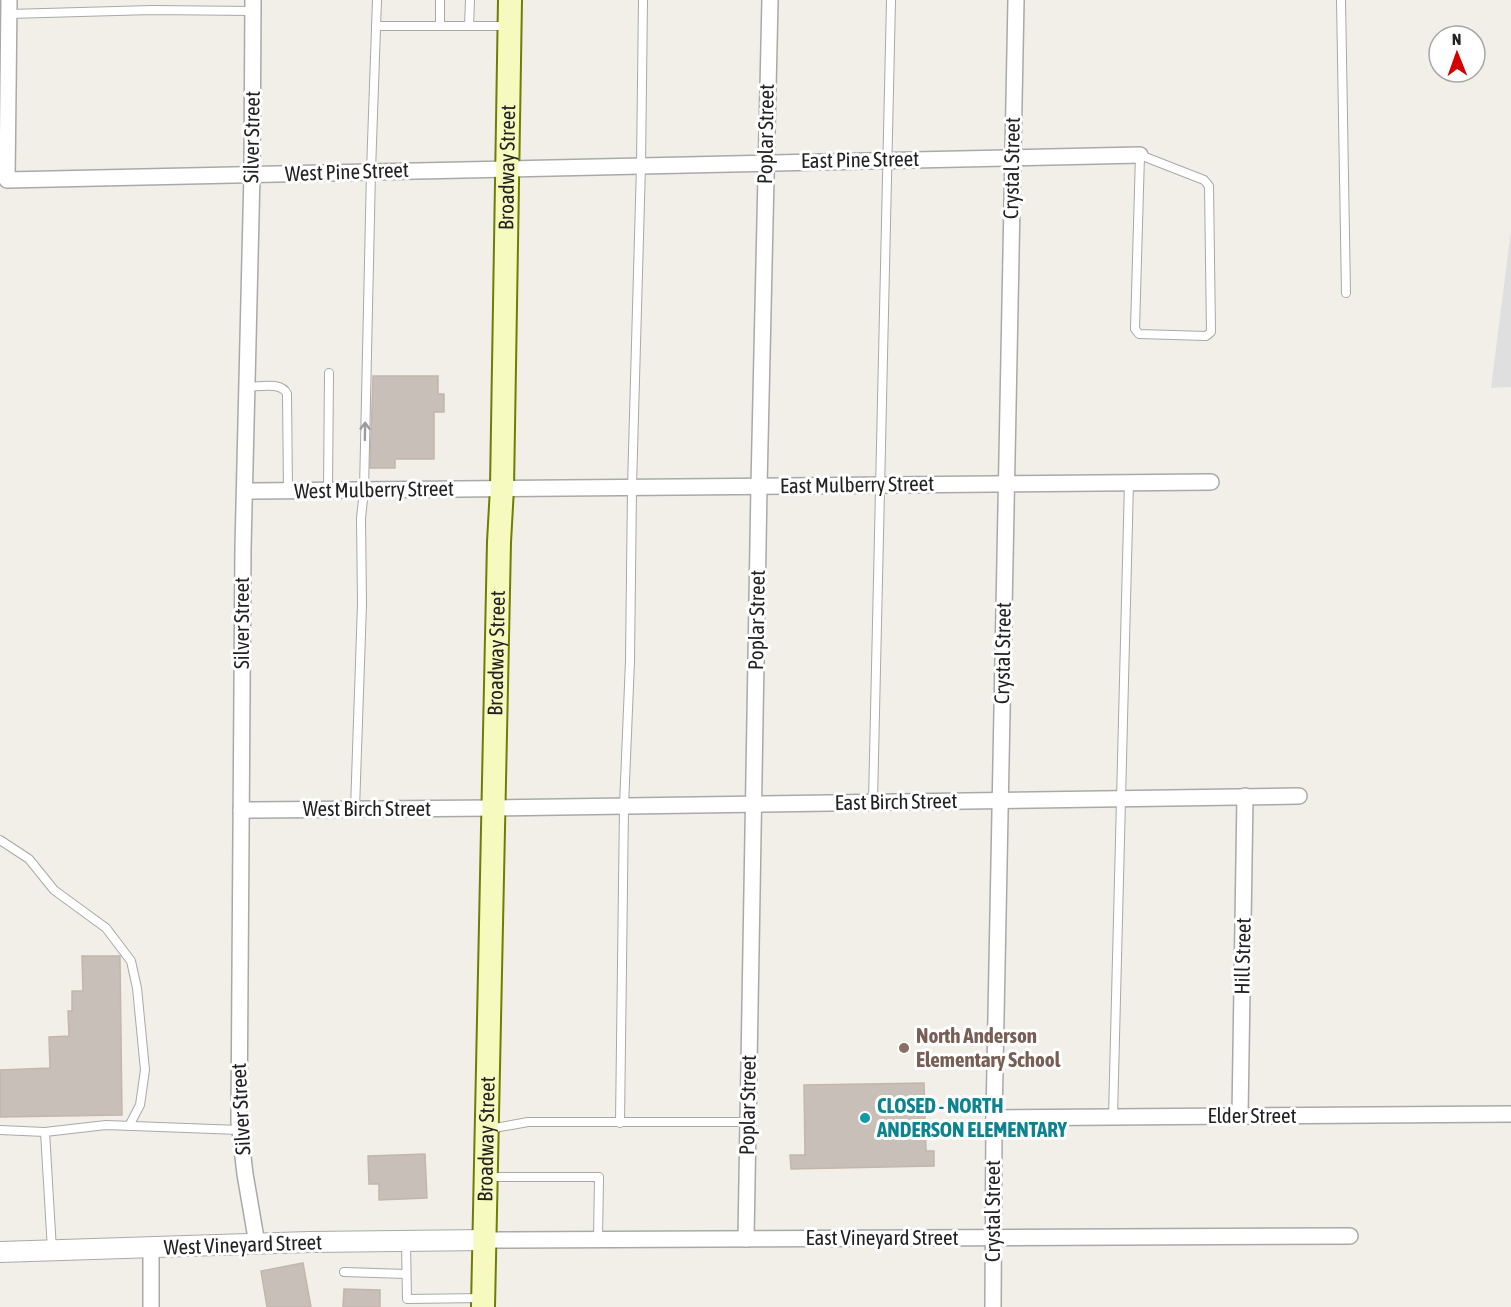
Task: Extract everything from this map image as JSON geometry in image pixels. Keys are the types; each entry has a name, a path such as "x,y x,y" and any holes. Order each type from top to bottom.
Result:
{"main road":[{"name":"Broadway Street","path":"484,1302 510,0"}],"street":[{"name":"Poplar Street","path":"746,1239 770,0"},
{"name":"Crystal Street","path":"993,1307 994,1118 1016,0"},
{"name":"Silver Street","path":"253,6 252,174 243,548 240,1130 257,1244"},
{"name":"West Pine Street","path":"9,7 7,180 507,168"},
{"name":"East Pine Street","path":"507,168 1140,155"},
{"name":"East Mulberry Street","path":"502,488 1211,482"},
{"name":"West Mulberry Street","path":"246,491 502,488"},
{"name":"Hill Street","path":"1240,1116 1245,796"},
{"name":"East Birch Street","path":"493,808 1299,796"},
{"name":"West Birch Street","path":"241,810 493,808"},
{"name":"Elder Street","path":"994,1118 1511,1114"},
{"name":"East Vineyard Street","path":"486,1240 1350,1236"},
{"name":"West Vineyard Street","path":"0,1252 406,1240 486,1240"},
{"path":"151,1248 152,1307"}],"lane":[{"path":"355,809 362,604 361,518 364,490 377,0"},
{"path":"440,0 440,26"},
{"path":"469,26 470,0"},
{"path":"620,1123 624,806 630,661 643,0"},
{"path":"873,802 891,0"},
{"path":"1341,0 1346,293"},
{"path":"9,7 152,10 253,6"},
{"path":"376,26 509,26"},
{"path":"1140,155 1204,180 1209,186 1211,332 1206,336 1139,334 1135,329 1140,155"},
{"path":"328,490 329,373"},
{"path":"246,387 280,387 288,394 288,490"},
{"path":"1113,1117 1129,482"},
{"path":"0,840 29,859 54,890 105,928 131,961 145,1070 140,1105 129,1126"},
{"path":"488,1129 528,1122 747,1122"},
{"path":"0,1130 45,1132 106,1125 240,1130"},
{"path":"45,1132 52,1251"},
{"path":"487,1177 599,1177 598,1240"},
{"path":"406,1240 407,1299 484,1302"},
{"path":"344,1272 406,1274"}],"shaded area":[{"path":"1511,230 1511,387 1491,388"}],"building":[{"path":"373,376 438,376 438,394 444,394 444,412 434,412 434,459 395,459 395,468 370,468"},
{"path":"82,956 120,956 122,1115 0,1117 0,1070 50,1068 49,1037 69,1036 68,1011 72,1011 72,991 83,991"},
{"name":"CLOSED - NORTH ANDERSON ELEMENTARY","path":"924,1083 926,1151 934,1151 934,1166 791,1169 790,1155 805,1155 804,1085"},
{"path":"425,1154 427,1198 379,1200 379,1184 369,1184 368,1156"},
{"path":"303,1263 311,1307 267,1307 261,1271"},
{"path":"344,1289 380,1290 380,1307 343,1307"}],"place":[{"name":"North Anderson Elementary School","path":"904,1048"},
{"name":"CLOSED - NORTH ANDERSON ELEMENTARY","path":"865,1118"}]}
